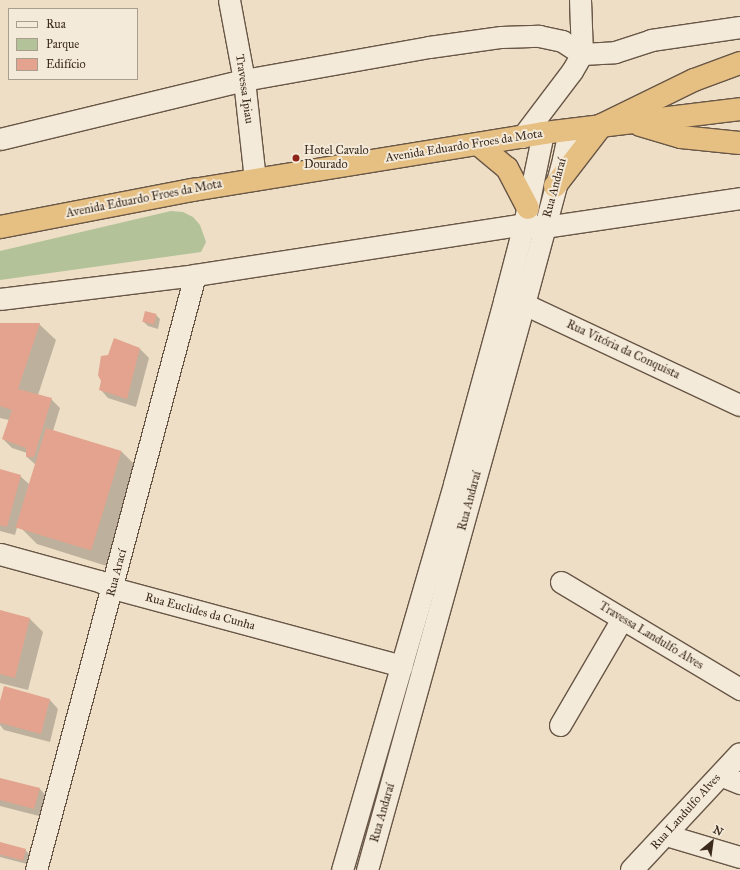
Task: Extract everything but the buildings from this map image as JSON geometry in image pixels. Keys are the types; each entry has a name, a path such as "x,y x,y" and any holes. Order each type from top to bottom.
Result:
{"highway":[{"path":"555,186 602,126 694,80 740,63"},
{"name":"Avenida Eduardo Froes da Mota","path":"0,227 255,180 543,133 740,109"},
{"path":"633,123 681,137 740,143"},
{"path":"478,144 507,168 532,219"}],"street":[{"name":"Travessa Ipiau","path":"229,0 244,80 255,180"},
{"path":"522,137 572,71 582,54 580,0"},
{"path":"0,139 244,80 429,47 501,37 539,36 562,41 582,54 615,52 651,40 740,27"},
{"name":"Rua Andaraí","path":"342,870 402,666 504,300 532,219 555,186 569,131"},
{"name":"Rua Andaraí","path":"367,870 524,304 532,219 543,133"},
{"path":"0,299 195,275 532,219 740,198"},
{"name":"Rua Arací","path":"36,870 113,588 195,275"},
{"name":"Rua Vitória da Conquista","path":"504,300 524,304 740,405"},
{"name":"Rua Euclides da Cunha","path":"0,554 99,580 113,588 402,666"},
{"name":"Travessa Landulfo Alves","path":"561,582 740,689"},
{"path":"560,726 622,619"},
{"name":"Rua Landulfo Alves","path":"632,870 740,754"},
{"path":"720,775 740,783"},
{"path":"666,835 740,857"}],"green space":[{"path":"171,211 183,212 193,217 200,225 206,242 201,252 0,280 0,251"}],"place":[{"name":"Hotel Cavalo Dourado","path":"296,158"}]}
